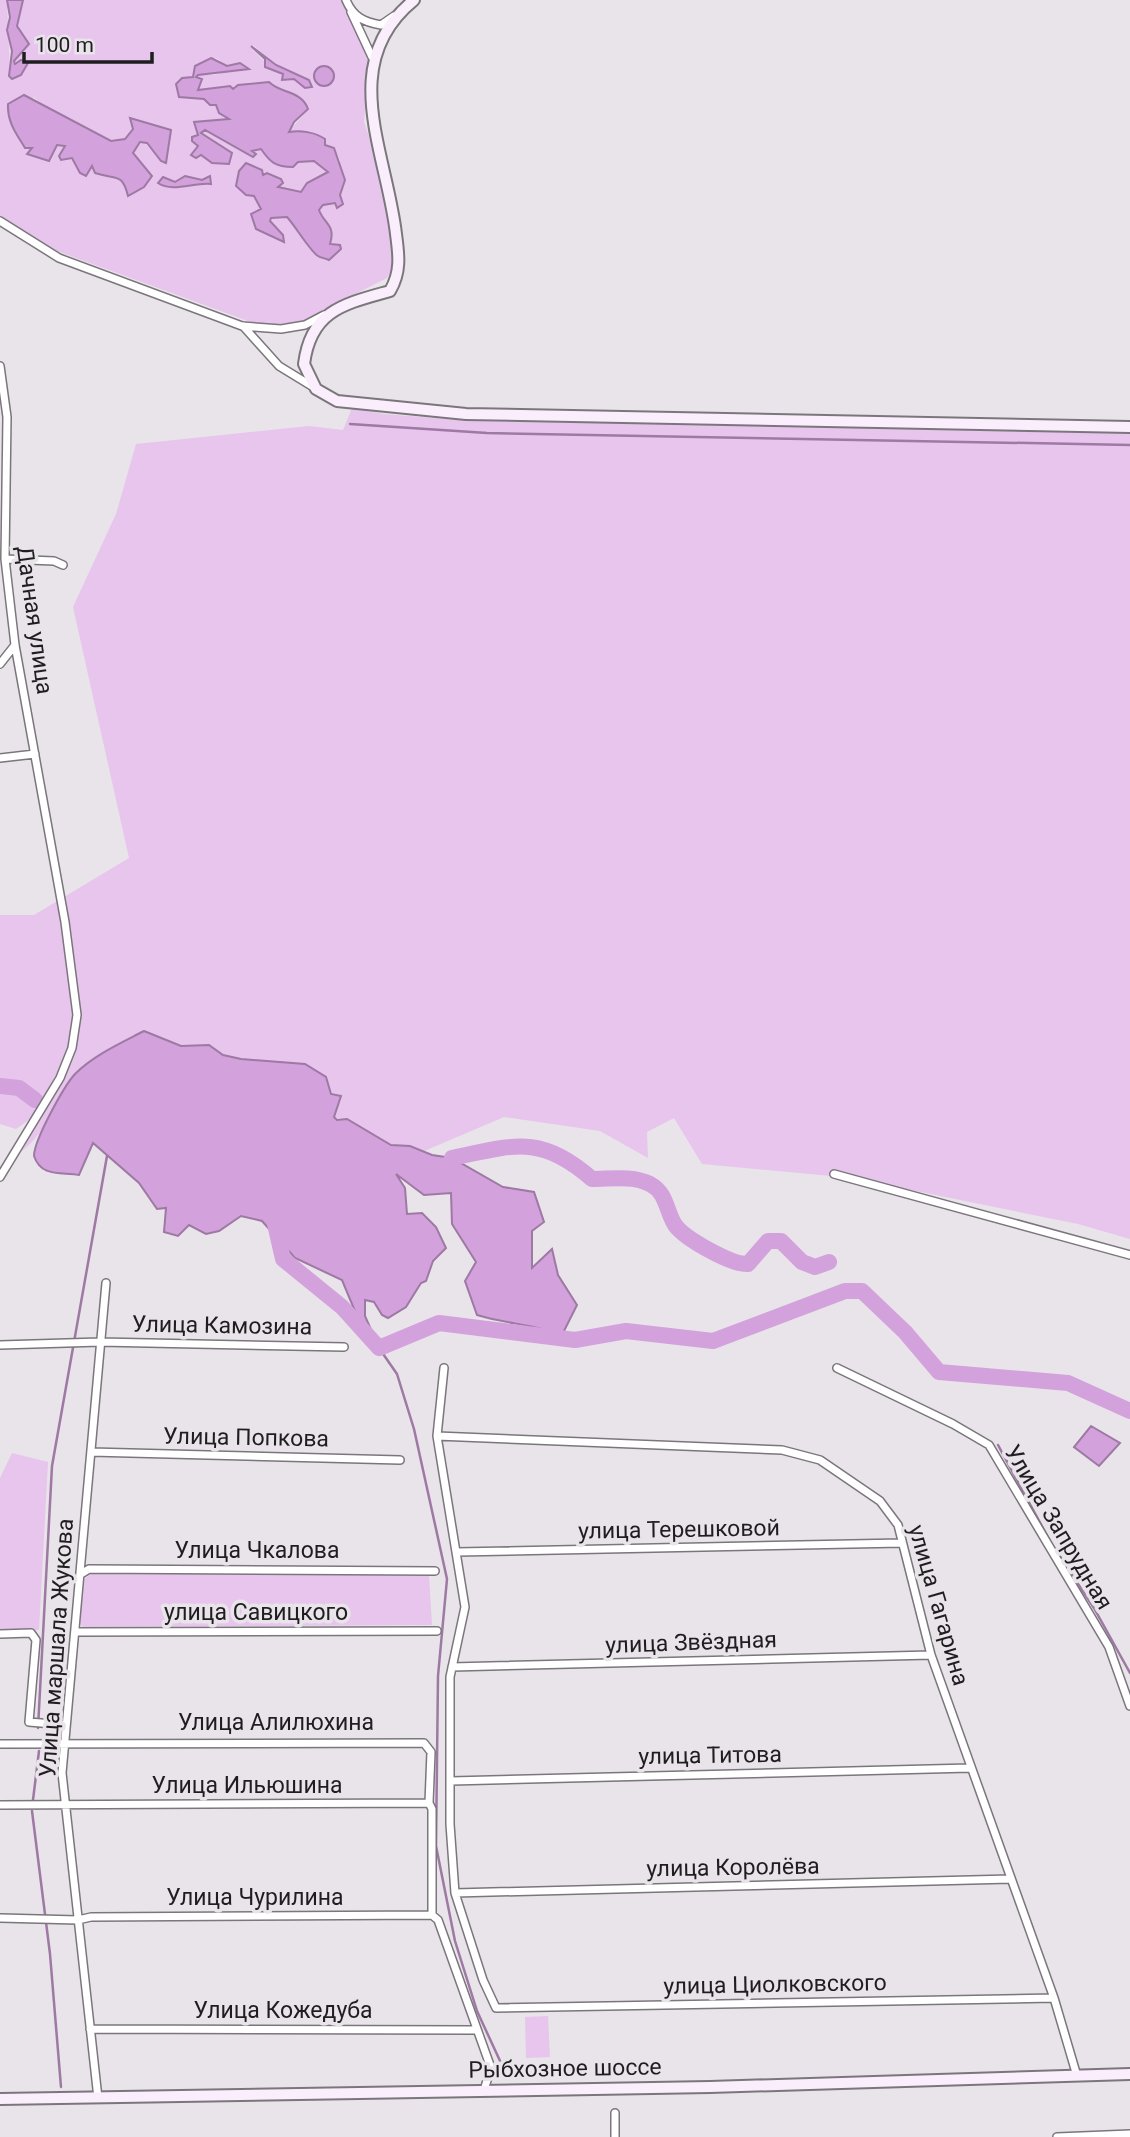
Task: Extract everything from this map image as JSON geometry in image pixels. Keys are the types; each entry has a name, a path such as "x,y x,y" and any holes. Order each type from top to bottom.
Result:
{"street":[{"path":"0,221 59,258 242,326 281,329 305,325 353,302 390,291 400,268 387,175 374,138 372,58 346,0"},
{"path":"351,12 366,22 381,25 414,0"},
{"path":"372,58 395,15"},
{"path":"316,389 303,363 306,344 312,330 328,313"},
{"path":"242,326 279,366 337,401 466,414 1130,427"},
{"name":"Дачная улица","path":"0,366 4,461 2,539 15,645 65,922 77,1015 72,1048 60,1078 0,1177"},
{"path":"5,559 54,561 62,565"},
{"path":"0,664 15,645"},
{"path":"0,758 35,754"},
{"path":"834,1174 1130,1255"},
{"name":"Улица маршала Жукова","path":"98,2098 66,1806 64,1744 106,1283"},
{"name":"Улица Камозина","path":"0,1345 73,1345 100,1342 344,1347"},
{"path":"444,1368 437,1436 465,1607 450,1676 455,1893"},
{"name":"Улица Запрудная","path":"837,1368 953,1424 989,1445 1109,1647 1130,1706"},
{"name":"улица Гагарина","path":"437,1436 749,1447 803,1454 820,1460 880,1501 898,1525 931,1655 1054,1998 1077,2076"},
{"name":"Улица Попкова","path":"91,1452 400,1460"},
{"name":"улица Терешковой","path":"457,1552 902,1543"},
{"name":"Улица Чкалова","path":"81,1574 89,1569 436,1571"},
{"name":"улица Савицкого","path":"76,1632 437,1631"},
{"path":"0,1634 34,1637 29,1722 65,1726"},
{"name":"улица Звёздная","path":"452,1667 931,1655"},
{"name":"Улица Алилюхина","path":"64,1744 424,1743 431,1752 429,1803"},
{"path":"0,1744 64,1744"},
{"name":"улица Титова","path":"451,1781 970,1768"},
{"path":"429,1803 432,1809 432,1915 438,1920 491,2068 484,2090"},
{"name":"Улица Ильюшина","path":"0,1805 429,1803"},
{"name":"улица Королёва","path":"455,1893 1011,1879"},
{"name":"улица Циолковского","path":"455,1893 496,2008 1054,1998"},
{"name":"Улица Чурилина","path":"0,1918 78,1920 432,1915"},
{"name":"Улица Кожедуба","path":"90,2029 476,2030"},
{"name":"Рыбхозное шоссе","path":"0,2099 1130,2074"},
{"path":"615,2113 615,2137"},
{"path":"1057,2137 1130,2134"}],"shaded area":[{"path":"0,0 7,0 10,73 19,63 14,64 14,61 25,36 17,26 23,0 343,0 371,54 364,122 386,186 394,264 387,278 300,322 268,325 248,321 49,248 0,219","holes":["253,45 276,65 309,80 312,87 306,88 294,79 282,79 283,74 275,72 253,50","216,58 227,66 240,63 245,66 215,75 198,75 198,90 224,86 233,89 240,85 257,83 299,96 306,112 288,132 334,148 340,160 341,201 323,205 319,210 332,233 330,244 335,255 329,260 286,218 271,218 270,221 281,239 256,229 253,213 261,209 254,196 246,195 236,186 239,171 267,174 281,184 278,187 301,192 307,183 328,172 314,161 277,158 259,148 251,151 255,155 253,157 205,130 201,133 232,153 229,163 204,157 194,122 230,119 207,101 190,99 182,78 194,77","33,97 64,119 68,117 111,141 125,139 133,129 131,118 170,130 163,163 144,142 135,147 133,153 148,175 132,195 120,178 110,178 92,166 86,176 80,173 76,163 68,157 66,146 60,144 28,153 33,147"]},
{"path":"7,0 23,0 17,26 29,44 14,61 15,64 21,60 28,63 21,75 12,79 9,76 12,51 7,30 10,17"},
{"path":"251,46 276,65 309,80 312,87 305,88 294,79 282,80 283,74 265,67 265,59"},
{"path":"211,58 227,66 240,63 249,69 198,75 196,77 202,79 198,90 230,86 233,89 238,85 269,82 301,98 308,109 294,122 289,132 303,131 317,135 325,139 325,145 334,148 345,180 340,195 343,204 337,208 335,203 323,205 319,210 332,233 330,244 340,245 341,249 329,260 315,253 287,217 271,218 270,221 283,235 284,242 256,229 251,214 261,209 254,196 246,195 236,186 239,171 246,163 262,170 263,175 267,173 281,179 283,183 278,187 301,192 307,183 328,172 314,161 298,162 293,167 277,165 261,149 252,151 256,154 253,157 205,130 201,133 232,153 229,164 212,163 201,155 196,158 191,155 198,146 192,141 192,137 198,135 194,122 229,119 219,113 216,105 210,105 204,99 179,97 176,84 182,78 193,77 195,66"},
{"path":"320,66 328,66 334,76 328,86 320,86 314,80 314,72"},
{"path":"24,95 111,141 125,139 133,129 130,118 171,130 166,163 161,161 147,143 140,142 133,153 152,176 144,187 128,196 123,183 117,178 95,173 92,166 86,176 80,173 72,158 61,160 59,156 65,146 57,145 49,161 27,154 32,148 25,148 13,127 8,110 8,104"},
{"path":"185,176 202,180 210,176 211,184 170,187 158,183 163,177 175,182"},
{"path":"352,408 384,414 471,421 1085,429 1130,433 1130,1239 1078,1224 852,1178 702,1164 674,1118 647,1132 648,1158 600,1131 504,1117 422,1152 410,1146 391,1145 349,1121 333,1117 341,1100 331,1094 326,1077 305,1064 241,1059 223,1055 209,1045 181,1046 145,1031 82,1067 61,1093 39,1134 22,1151 68,1071 55,1076 33,1117 16,1129 0,1124 0,915 34,915 129,858 73,607 116,514 136,444 309,426 343,430"},
{"path":"144,1031 181,1046 209,1045 223,1055 241,1059 305,1064 326,1077 331,1094 341,1096 334,1117 337,1120 347,1119 391,1145 410,1146 432,1155 452,1158 503,1187 534,1192 544,1222 532,1231 532,1268 552,1249 558,1275 577,1305 562,1335 477,1315 465,1281 476,1262 452,1224 451,1193 424,1195 396,1174 405,1188 407,1214 422,1213 436,1227 446,1248 433,1261 426,1281 421,1283 406,1307 388,1318 382,1315 374,1302 365,1300 365,1316 379,1348 359,1321 342,1280 295,1258 262,1221 241,1216 219,1231 206,1234 189,1225 178,1236 164,1232 166,1208 157,1209 139,1183 93,1143 79,1175 52,1172 41,1167 34,1156 35,1148 50,1114 70,1080 99,1055"},
{"path":"1091,1426 1120,1443 1099,1466 1074,1447"},
{"path":"12,1453 48,1462 39,1630 0,1630 0,1478"},
{"path":"95,1571 429,1576 432,1625 83,1627 79,1623 83,1580"},
{"path":"548,2016 550,2057 526,2058 525,2017"}],"waterway":[{"path":"350,424 487,433 1130,445"},
{"path":"0,1086 19,1088 35,1100"},
{"path":"444,1177 452,1158 510,1147 542,1149 574,1165 592,1179 629,1178 650,1184 660,1192 680,1231 698,1244 731,1260 748,1264 768,1241 781,1241 802,1262 815,1267 829,1262"},
{"path":"38,1728 52,1466 107,1156"},
{"path":"275,1224 283,1259 342,1307 379,1348 439,1323 575,1340 626,1331 713,1341 845,1291 862,1291 905,1332 939,1372 1068,1383 1130,1411"},
{"path":"379,1348 397,1374 414,1429 447,1579 438,1676 436,1846 455,1941 477,2011 507,2076"},
{"path":"998,1445 1051,1543"},
{"path":"1055,1549 1094,1608 1130,1673"},
{"path":"33,1800 39,1751"},
{"path":"32,1811 50,1954 61,2087"}]}
